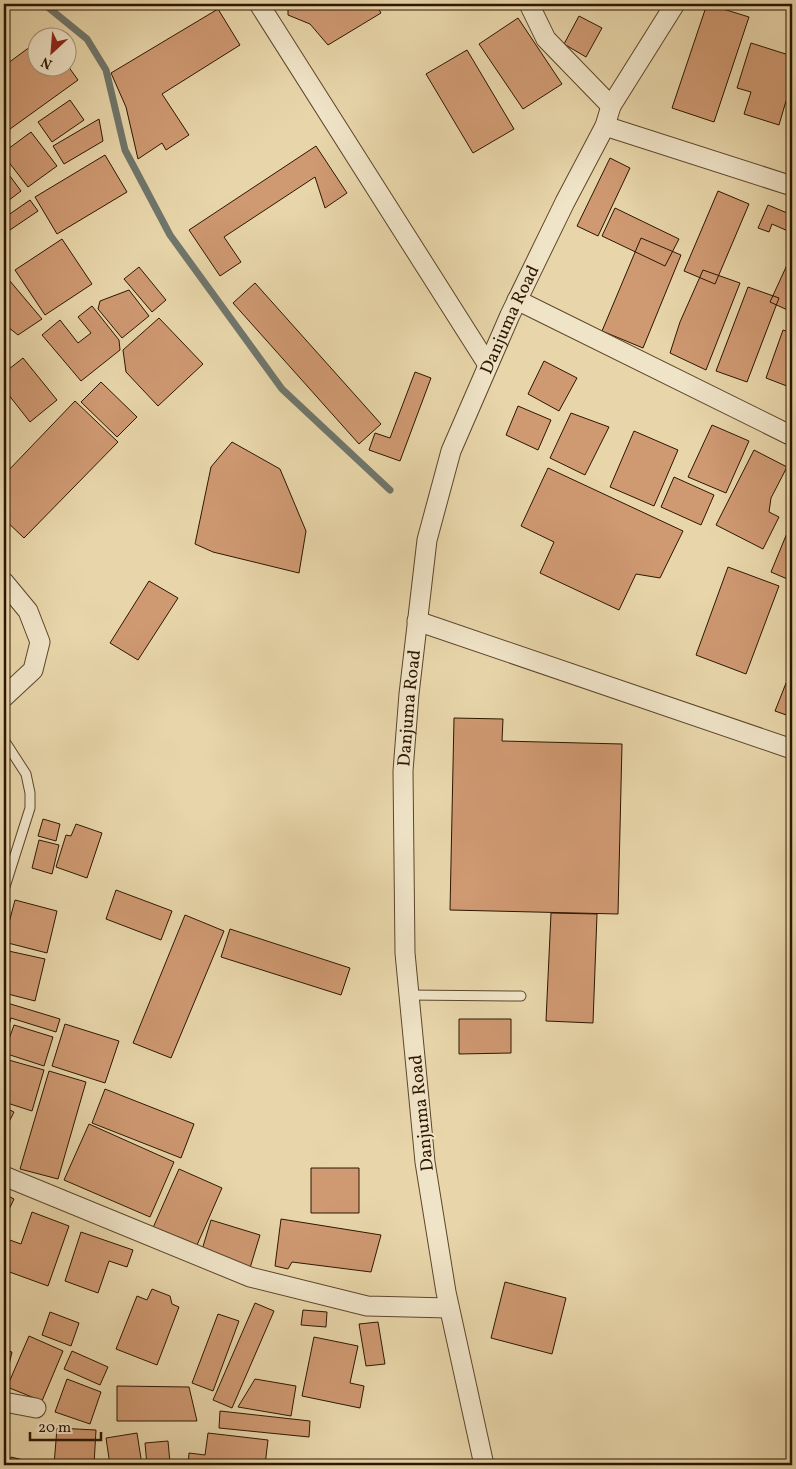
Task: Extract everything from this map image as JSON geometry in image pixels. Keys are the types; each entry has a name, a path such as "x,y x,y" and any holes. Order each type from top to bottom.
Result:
{"street":[{"path":"258,4 488,364"},
{"path":"529,4 546,39 611,106"},
{"name":"Danjuma Road","path":"484,1465 449,1308 425,1162 405,953 404,771 409,694 427,540 451,451 517,300 605,126 611,106 675,4"},
{"path":"605,126 792,186"},
{"path":"517,300 792,436"},
{"path":"4,582 28,611 40,642 33,670 4,697"},
{"path":"417,621 792,748"},
{"path":"4,1176 250,1277 367,1306 449,1308"},
{"path":"4,1402 36,1408"}],"lane":[{"path":"4,740 26,774 30,793 30,808 4,890"},
{"path":"409,995 521,996"}],"building":[{"path":"288,4 376,4 381,13 328,45 310,24 288,15"},
{"path":"707,4 749,17 714,122 672,108"},
{"path":"218,9 240,45 162,94 189,135 166,150 162,143 138,159 126,107 111,73"},
{"path":"579,16 602,28 586,57 564,44"},
{"path":"518,18 562,84 523,109 479,44"},
{"path":"751,43 792,56 792,103 786,101 779,125 744,114 751,92 737,88"},
{"path":"28,48 28,78 77,78 78,80 9,131 4,125 4,66"},
{"path":"467,50 514,129 473,153 426,74"},
{"path":"70,100 84,120 52,142 38,122"},
{"path":"99,119 103,141 64,164 53,146"},
{"path":"31,132 57,166 28,187 4,156 4,152"},
{"path":"316,146 347,193 325,208 315,177 224,237 241,262 220,276 189,230"},
{"path":"105,155 127,192 57,234 35,197"},
{"path":"610,158 630,168 598,236 577,226"},
{"path":"4,168 21,191 4,204"},
{"path":"718,191 749,204 715,284 684,271"},
{"path":"30,200 38,211 4,234 4,218"},
{"path":"768,205 792,215 788,231 772,224 769,232 758,228"},
{"path":"615,208 679,239 665,266 602,236"},
{"path":"641,238 681,255 643,348 602,331"},
{"path":"62,239 92,284 45,315 15,270"},
{"path":"792,254 792,312 770,302"},
{"path":"139,267 166,300 152,312 124,279"},
{"path":"703,270 740,283 706,370 670,353 680,322"},
{"path":"4,274 42,319 18,335 4,324"},
{"path":"255,283 381,424 359,444 233,303"},
{"path":"748,287 779,298 747,382 716,371"},
{"path":"129,290 149,316 122,338 98,309 100,301"},
{"path":"92,306 119,340 120,350 81,381 42,335 60,320 78,343 91,333 78,317"},
{"path":"159,318 203,364 158,406 126,372 123,350"},
{"path":"783,330 792,333 792,388 766,378"},
{"path":"23,358 57,400 30,422 4,389 4,373"},
{"path":"544,361 577,378 559,411 528,394"},
{"path":"415,372 431,378 400,461 369,450 375,433 390,438"},
{"path":"101,382 137,417 117,437 81,402"},
{"path":"75,401 118,442 24,538 4,519 4,475"},
{"path":"518,406 551,420 538,450 506,435"},
{"path":"571,413 609,427 585,475 550,458"},
{"path":"712,425 749,441 726,493 688,477"},
{"path":"634,431 678,450 654,506 610,487"},
{"path":"232,442 280,469 306,531 299,573 213,552 195,544 211,467"},
{"path":"754,450 787,467 771,498 769,512 779,517 763,549 716,525"},
{"path":"548,468 683,531 660,578 636,574 619,610 540,573 554,542 521,526"},
{"path":"674,477 714,495 701,525 661,507"},
{"path":"792,521 792,581 771,572"},
{"path":"728,567 779,586 746,674 696,655"},
{"path":"149,581 178,598 138,660 110,643"},
{"path":"792,668 792,717 775,711"},
{"path":"454,718 503,719 502,741 622,744 618,914 450,910"},
{"path":"4,781 9,790 4,793"},
{"path":"43,819 60,824 56,841 38,836"},
{"path":"76,824 102,833 87,878 56,867 66,835 71,836"},
{"path":"39,840 59,845 52,874 32,868"},
{"path":"116,890 172,911 161,940 106,919"},
{"path":"15,900 57,911 47,953 4,942"},
{"path":"551,913 597,914 593,1023 546,1021"},
{"path":"185,915 224,931 171,1058 133,1043"},
{"path":"230,929 350,968 341,995 221,957"},
{"path":"4,950 45,959 35,1001 4,993"},
{"path":"4,1002 60,1019 56,1032 11,1018 6,1035 4,1034"},
{"path":"459,1019 511,1019 511,1053 459,1054"},
{"path":"65,1024 119,1041 105,1083 52,1066"},
{"path":"14,1025 53,1037 44,1066 4,1053"},
{"path":"5,1059 44,1070 32,1111 4,1102"},
{"path":"49,1071 86,1082 58,1179 20,1169"},
{"path":"105,1089 194,1124 181,1158 92,1123"},
{"path":"4,1107 14,1112 4,1132"},
{"path":"89,1124 174,1162 150,1217 64,1180"},
{"path":"311,1168 359,1168 359,1213 311,1213"},
{"path":"179,1169 222,1188 197,1245 181,1238 170,1238 152,1230"},
{"path":"4,1194 14,1199 4,1220"},
{"path":"32,1212 69,1226 48,1286 4,1270 4,1238 21,1244"},
{"path":"281,1219 381,1235 371,1272 292,1262 288,1269 275,1266"},
{"path":"211,1220 260,1235 250,1268 201,1253"},
{"path":"81,1232 133,1250 127,1267 109,1261 98,1293 65,1281"},
{"path":"505,1282 566,1298 552,1354 491,1338"},
{"path":"152,1289 170,1296 172,1304 179,1307 157,1365 116,1349 137,1296 147,1300"},
{"path":"255,1303 274,1311 232,1408 213,1400"},
{"path":"303,1310 327,1312 326,1327 301,1325"},
{"path":"50,1312 79,1323 71,1346 42,1335"},
{"path":"218,1314 239,1321 213,1391 192,1383"},
{"path":"378,1322 385,1364 366,1366 359,1324"},
{"path":"29,1336 63,1351 42,1401 7,1387"},
{"path":"314,1337 358,1346 350,1383 364,1386 360,1408 302,1396"},
{"path":"4,1350 12,1352 4,1387"},
{"path":"72,1351 108,1367 100,1385 64,1369"},
{"path":"67,1379 101,1392 90,1424 55,1412"},
{"path":"255,1379 296,1386 291,1416 238,1407"},
{"path":"117,1386 189,1387 197,1421 117,1421"},
{"path":"220,1411 310,1421 309,1437 219,1428"},
{"path":"57,1428 96,1430 94,1465 54,1465"},
{"path":"137,1433 142,1465 110,1465 106,1438"},
{"path":"208,1433 268,1440 265,1465 188,1465 189,1453 205,1455"},
{"path":"168,1441 170,1463 147,1465 145,1443"},
{"path":"11,1457 36,1463 36,1465 9,1465"}],"waterway":[{"path":"44,4 87,39 106,70 125,150 170,235 282,389 390,490"}]}
